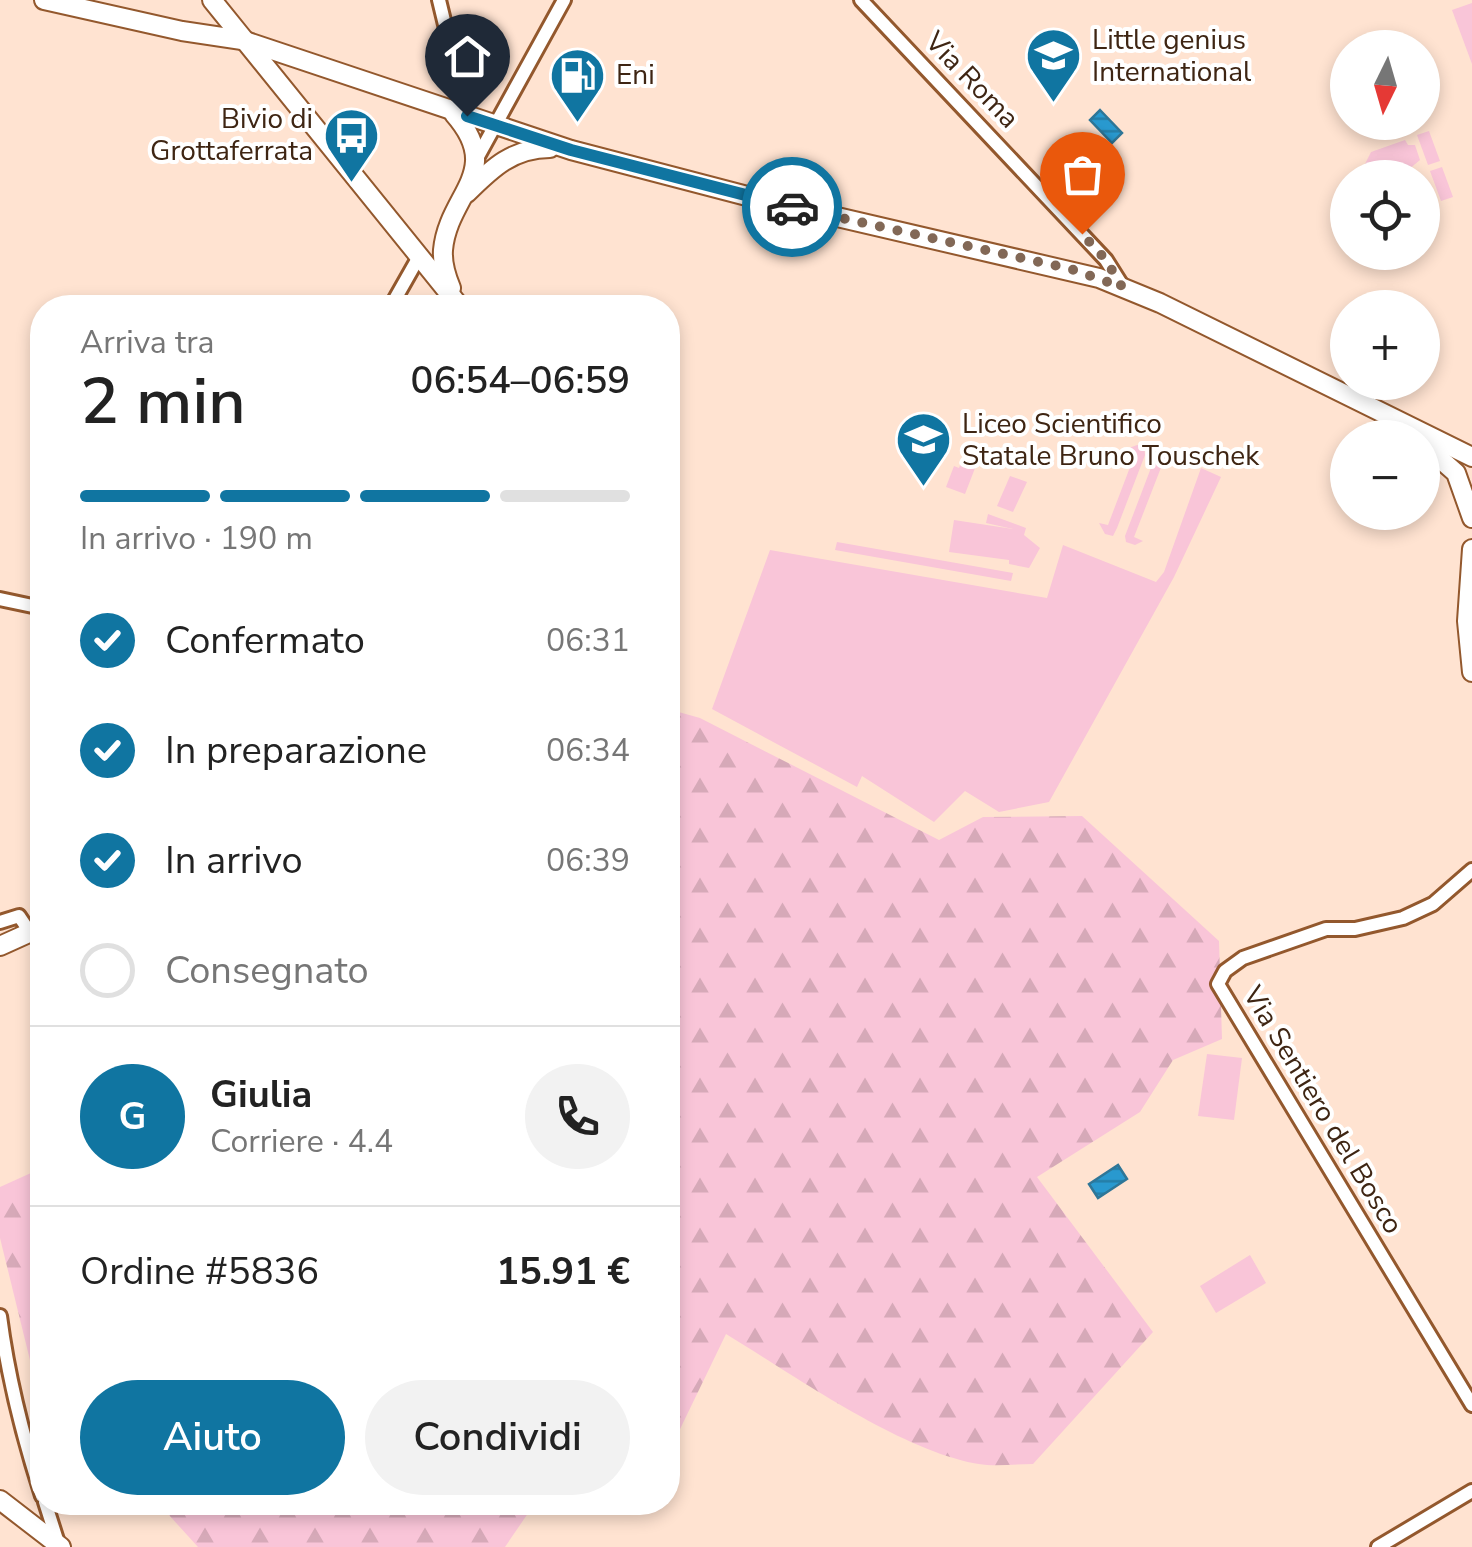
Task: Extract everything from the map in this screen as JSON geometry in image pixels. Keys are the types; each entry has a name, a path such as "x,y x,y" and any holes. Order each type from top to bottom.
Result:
{"main road":[{"path":"44,0 182,31 242,40 571,150 747,196 1071,269 1122,287 1472,457"},
{"path":"212,0 452,295"},
{"path":"268,72 272,60 287,56"},
{"path":"455,295 444,270 443,251 447,231 466,193 476,160 471,134 458,113"},
{"path":"466,193 499,162 523,150 571,150"},
{"path":"405,238 434,240 447,231"},
{"path":"1387,414 1394,420"},
{"path":"1440,454 1464,469 1472,518"},
{"path":"1472,549 1467,601 1467,644 1472,672"},
{"path":"0,946 30,930"},
{"path":"0,1500 60,1546"}],"street":[{"path":"439,0 458,113"},
{"path":"476,160 564,0"},
{"name":"Via Roma","path":"861,0 1106,260 1122,287"},
{"path":"397,295 420,255"},
{"path":"0,599 30,605"},
{"name":"Via Sentiero del Bosco","path":"1472,870 1433,904 1402,918 1355,929 1326,930 1244,958 1226,970 1218,984 1472,1404"},
{"path":"0,922 19,916 30,922"},
{"path":"0,1316 6,1362 30,1454"},
{"path":"1378,1547 1472,1492"},
{"path":"49,1515 60,1546"}],"green space":[{"path":"1472,3 1472,64 1452,10"},
{"path":"1405,140 1408,145 1415,145 1420,160 1367,160 1371,152"},
{"path":"1419,140 1432,140 1440,160 1426,160"},
{"path":"1440,168 1453,197 1441,201 1440,198"},
{"path":"1144,446 1145,455 1113,536 1105,534 1099,523 1108,525 1135,454 1129,448"},
{"path":"1169,452 1173,461 1162,465 1134,537 1143,541 1135,545 1126,542 1154,460"},
{"path":"963,457 977,463 965,494 946,487 954,466 959,468"},
{"path":"1201,468 1221,477 1174,577 1049,802 999,812 965,791 934,822 862,776 857,787 712,709 770,550 1047,598 1063,545 1156,582 1164,572"},
{"path":"1010,476 1027,482 1013,512 997,506"},
{"path":"988,514 1026,528 1024,535 1040,548 1029,568 1009,564 1009,560 949,552 954,520 1013,529 986,523"},
{"path":"837,542 1013,573 1011,581 835,550"},
{"path":"680,712 700,718 939,840 983,817 1082,816 1219,941 1222,1039 1173,1060 1140,1112 1037,1177 1153,1332 1033,1464 987,1465 923,1447 853,1412 726,1334 680,1429"},
{"path":"1207,1054 1242,1058 1234,1120 1198,1116"},
{"path":"30,1173 30,1360 0,1238 0,1187"},
{"path":"1250,1255 1266,1283 1216,1313 1200,1286"},
{"path":"169,1515 527,1515 505,1547 198,1547"}],"water":[{"path":"1100,110 1122,133 1112,143 1090,120"},
{"path":"1118,1165 1127,1179 1098,1198 1089,1184"}],"way so far":[{"path":"792,207 1071,269 1122,287 1106,260 1082,234"}],"place":[{"name":"Little genius International","path":"1053,105"},
{"name":"Eni","path":"577,124"},
{"name":"Bivio di Grottaferrata","path":"352,184"},
{"name":"Liceo Scientifico Statale Bruno Touschek","path":"923,489"}],"route":[{"path":"467,116 571,150 792,207"}]}
